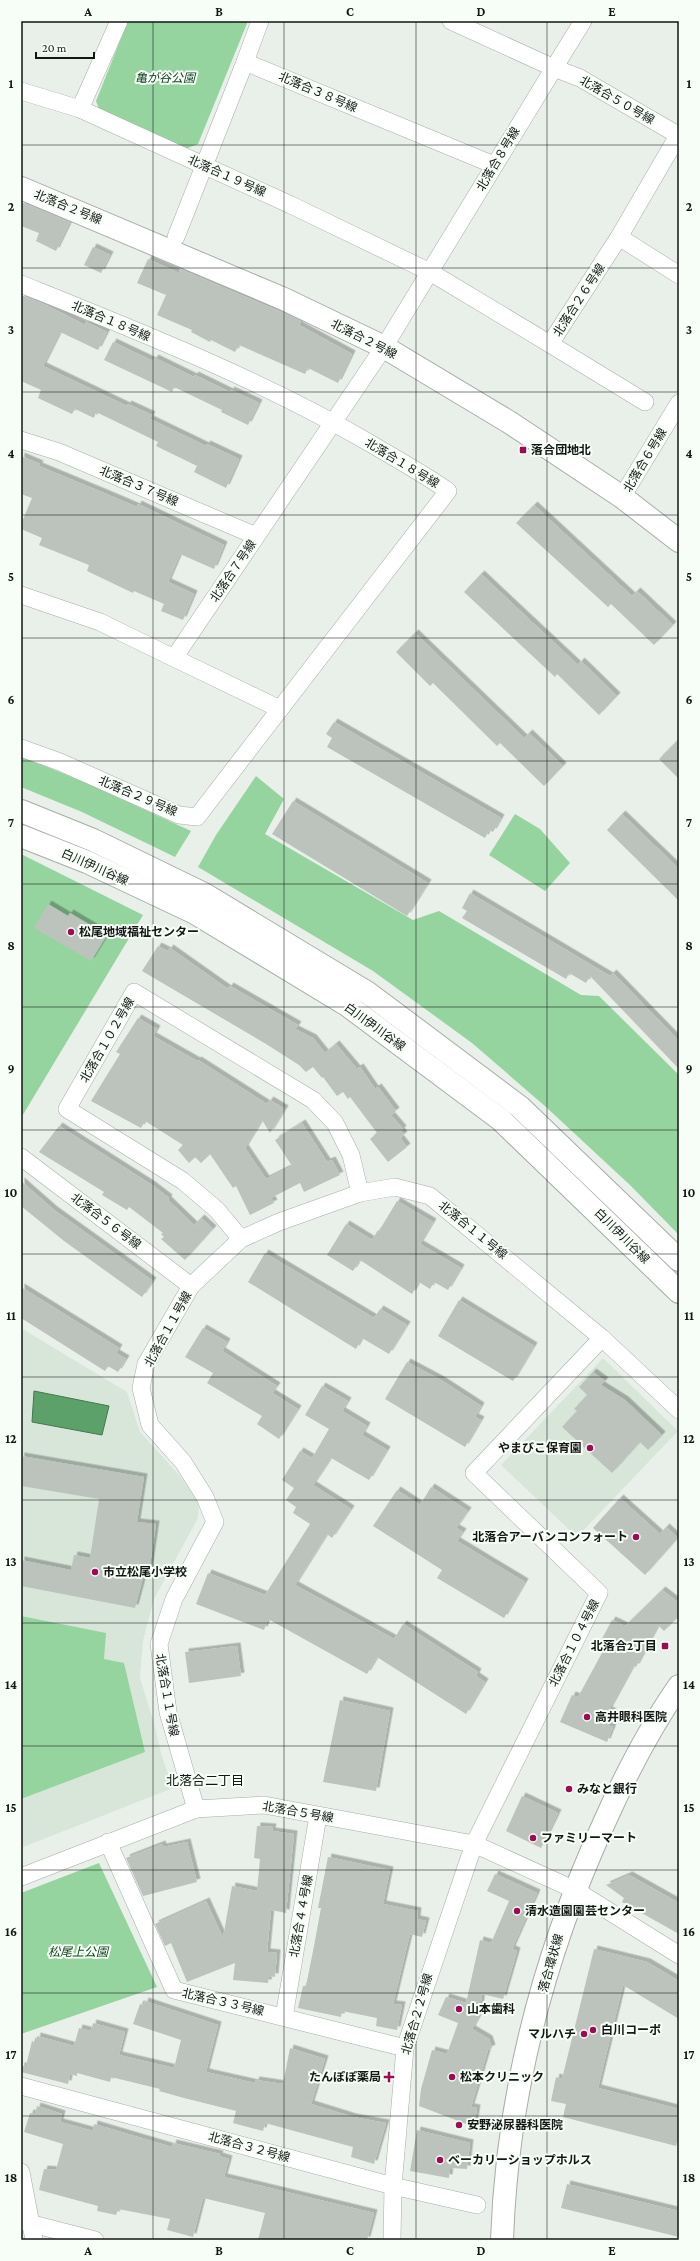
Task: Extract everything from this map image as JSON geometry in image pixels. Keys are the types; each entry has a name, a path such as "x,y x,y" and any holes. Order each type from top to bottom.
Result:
{"street":[{"path":"80,110 119,21"},
{"path":"176,236 205,166 260,21"},
{"path":"451,21 554,68"},
{"name":"北落合８号線","path":"384,348 583,21"},
{"name":"北落合３８号線","path":"245,62 494,165"},
{"name":"北落合５０号線","path":"554,68 580,78 679,135"},
{"name":"北落合１９号線","path":"21,91 80,110 291,205 430,272"},
{"name":"北落合２６号線","path":"430,272 550,344 619,237 679,135"},
{"name":"北落合２号線","path":"21,188 284,299 384,348 509,422 622,497 679,541"},
{"path":"619,237 679,275"},
{"name":"北落合１８号線","path":"21,284 256,384 333,422 430,478 448,491 280,709"},
{"path":"550,344 644,402"},
{"name":"北落合７号線","path":"174,658 384,348"},
{"name":"北落合６号線","path":"622,497 674,424 679,403"},
{"name":"北落合３７号線","path":"21,440 59,452 256,536"},
{"path":"21,595 100,622 280,709"},
{"name":"北落合２９号線","path":"21,748 60,762 178,815 197,817 280,709"},
{"name":"白川伊川谷線","path":"21,811 93,840 204,894 368,993 520,1107 679,1260"},
{"name":"白川伊川谷線","path":"21,836 86,862 195,913 346,1006 501,1120 679,1292"},
{"name":"北落合１０２号線","path":"241,1239 217,1210 183,1181 67,1109 134,992 313,1100 335,1123 351,1155 360,1193"},
{"name":"北落合５６号線","path":"21,1157 191,1286"},
{"name":"北落合１１号線","path":"196,1809 168,1712 159,1644 174,1600 215,1522 205,1497 183,1462 150,1425 141,1388 146,1364 191,1286 241,1239 279,1222 360,1193 395,1187 430,1196 602,1338 679,1410"},
{"name":"北落合１０４号線","path":"474,1844 600,1593 474,1473 602,1338"},
{"name":"落合環状線","path":"502,2240 511,2138 529,2038 564,1915 625,1776 679,1686"},
{"name":"北落合５号線","path":"21,1876 196,1809 264,1805 474,1844 575,1890 679,1955"},
{"name":"北落合４４号線","path":"284,2016 318,1816"},
{"name":"北落合３３号線","path":"108,1842 174,1990 284,2016 405,2048"},
{"name":"北落合２２号線","path":"392,2240 393,2186 405,2048 474,1844"},
{"name":"北落合３２号線","path":"21,2086 393,2186 477,2205"},
{"path":"21,2172 26,2222 34,2240"},
{"path":"26,2222 95,2240"}],"shaded area":[{"name":"市立松尾小学校","path":"21,1328 127,1392 140,1432 180,1476 199,1504 198,1518 154,1599 143,1641 140,1678 154,1723 162,1757 173,1788 21,1848"},
{"name":"やまびこ保育園","path":"603,1358 678,1431 577,1537 501,1465"},
{"path":"34,1391 109,1406 102,1435 32,1422"}],"green space":[{"name":"亀が谷公園","path":"128,21 248,21 198,144 183,150 100,112 96,101"},
{"path":"21,756 93,786 191,831 175,857 82,812 21,787"},
{"path":"256,776 284,799 265,834 413,920 439,911 581,995 599,996 679,1075 679,1235 631,1186 546,1107 472,1043 373,971 198,867 216,835"},
{"path":"515,814 540,829 570,863 545,891 489,855"},
{"path":"21,854 143,915 21,1118"},
{"path":"21,1616 106,1633 104,1659 124,1663 145,1752 21,1799"},
{"name":"松尾上公園","path":"99,1863 157,1987 21,2034 21,1893"}],"building":[{"path":"21,202 70,222 56,251 36,241 39,233 21,226"},
{"path":"93,247 110,255 101,273 84,265"},
{"path":"148,259 179,273 180,269 293,317 301,321 299,325 352,354 338,383 308,368 305,374 239,345 235,352 211,340 210,342 191,332 192,330 157,315 166,295 137,283"},
{"path":"21,295 46,305 85,325 86,322 107,332 98,350 60,332 43,366 127,406 128,404 152,415 150,419 206,446 207,444 239,459 226,488 194,472 197,466 156,446 158,442 96,412 94,418 75,409 72,414 38,398 41,390 21,381"},
{"path":"113,342 153,361 155,358 194,377 195,375 230,392 231,390 259,403 248,425 221,412 222,410 174,387 172,392 104,360"},
{"path":"21,456 40,464 39,466 137,507 138,504 224,545 214,569 180,554 168,582 194,594 183,620 161,611 164,604 134,591 133,593 87,571 89,565 39,545 42,538 21,529 21,524 32,498 21,494"},
{"path":"534,505 632,596 637,591 673,625 654,645 611,604 608,607 516,523"},
{"path":"481,574 578,665 581,661 617,696 599,715 557,674 555,677 464,592"},
{"path":"415,633 524,738 529,733 563,766 544,786 500,743 497,746 433,683 430,686 396,652"},
{"path":"334,722 501,818 493,832 489,830 485,838 327,747 332,738 326,734"},
{"path":"679,739 679,779 659,759"},
{"path":"293,801 428,883 407,916 272,834"},
{"path":"622,814 679,869 679,901 607,830"},
{"path":"470,893 610,976 613,973 679,1041 679,1069 590,976 586,983 569,973 566,979 462,918 467,911 462,908"},
{"name":"松尾地域福祉センター","path":"48,904 68,916 70,913 107,935 91,961 34,928"},
{"path":"158,946 168,951 170,948 228,989 230,986 298,1025 295,1029 313,1038 325,1053 336,1044 357,1069 360,1067 375,1089 378,1087 396,1111 391,1115 403,1129 401,1131 404,1135 400,1138 407,1147 388,1162 370,1139 377,1133 350,1097 348,1099 343,1092 337,1096 323,1077 322,1078 313,1067 306,1072 299,1065 266,1044 142,971"},
{"path":"138,1018 157,1029 153,1036 197,1061 198,1060 267,1104 270,1100 285,1109 270,1133 262,1120 245,1148 266,1179 292,1166 275,1140 302,1123 327,1162 332,1160 340,1175 304,1192 300,1183 271,1198 274,1203 250,1215 236,1186 233,1188 210,1154 201,1163 195,1157 189,1163 178,1150 183,1145 145,1121 141,1128 91,1101 120,1054 116,1052"},
{"path":"59,1126 152,1185 169,1198 168,1200 194,1225 201,1218 213,1229 185,1260 161,1239 164,1237 161,1234 163,1233 129,1207 127,1210 102,1195 104,1192 39,1152"},
{"path":"21,1181 54,1210 153,1281 142,1297 64,1241 21,1206"},
{"path":"397,1201 433,1222 420,1244 461,1268 448,1290 434,1282 430,1289 419,1282 412,1294 360,1260 353,1271 327,1255 346,1224 372,1240"},
{"path":"265,1253 374,1318 380,1309 407,1325 389,1354 362,1338 356,1349 248,1282"},
{"path":"21,1287 119,1348 116,1353 126,1359 118,1372 108,1366 105,1371 21,1318"},
{"path":"459,1300 534,1346 513,1381 438,1336"},
{"path":"203,1328 227,1342 222,1351 277,1386 272,1393 298,1409 279,1439 257,1424 262,1416 207,1383 213,1373 185,1357"},
{"path":"407,1362 441,1380 481,1406 475,1417 481,1420 465,1447 385,1399"},
{"path":"593,1372 605,1381 601,1385 625,1400 662,1435 648,1450 640,1442 612,1473 562,1427 577,1411 574,1409 587,1395 579,1387"},
{"path":"322,1386 348,1401 342,1411 367,1426 362,1435 387,1450 369,1480 331,1458 313,1485 351,1509 332,1538 327,1534 295,1585 394,1639 403,1624 478,1672 476,1676 485,1682 466,1714 377,1657 367,1674 268,1619 264,1630 196,1604 208,1573 265,1595 310,1524 293,1513 296,1507 286,1500 294,1488 282,1480 300,1451 312,1458 329,1429 305,1415"},
{"path":"21,1456 144,1477 137,1522 156,1524 149,1572 145,1571 135,1608 21,1586 21,1560 71,1570 74,1555 90,1558 99,1499 21,1486"},
{"path":"431,1487 468,1511 456,1528 463,1532 457,1541 525,1582 504,1618 437,1578 442,1570 373,1526 397,1490 420,1505"},
{"name":"北落合アーバンコンフォート","path":"620,1498 660,1534 666,1527 678,1538 645,1575 593,1528"},
{"path":"662,1590 679,1603 679,1616 664,1631 658,1625 636,1667 633,1666 609,1710 613,1712 607,1725 613,1727 607,1742 560,1722 572,1695 578,1697 603,1651 597,1648 612,1620 625,1626"},
{"path":"237,1646 241,1676 189,1683 185,1652"},
{"path":"340,1700 390,1711 376,1791 323,1782"},
{"path":"522,1796 558,1813 541,1848 506,1831"},
{"path":"257,1826 273,1827 272,1831 294,1834 286,1913 271,1910 267,1952 277,1953 275,1977 269,1976 268,1983 233,1980 235,1963 187,1982 171,1943 165,1946 155,1924 206,1901 223,1938 232,1886 257,1891 260,1859 254,1858"},
{"path":"187,1842 197,1882 143,1896 126,1858 162,1844 163,1847"},
{"path":"328,1857 390,1870 383,1904 418,1911 417,1919 426,1921 422,1937 410,1934 393,2004 402,2005 397,2030 376,2026 377,2018 342,2011 341,2017 298,2008 303,1986 306,1986 314,1946 321,1908 318,1908"},
{"path":"495,1874 537,1893 512,1949 517,1951 503,1999 482,1994 479,2016 472,2029 489,2039 492,2048 488,2050 471,2107 477,2108 474,2127 419,2106 421,2089 432,2050 447,2054 458,2023 438,2015 446,1997 466,2003 480,1940 491,1943 509,1901 487,1891"},
{"path":"629,1875 679,1903 679,1934 622,1902 624,1898 606,1885"},
{"name":"白川コーポ","path":"594,1949 647,1962 679,1981 679,2019 623,1985 598,2088 679,2109 679,2136 676,2146 563,2117 566,2104 551,2101 556,2077 562,2079"},
{"path":"145,2001 218,2025 206,2072 255,2083 256,2080 283,2084 290,2048 325,2059 311,2104 353,2117 386,2123 374,2164 351,2157 353,2147 265,2123 263,2131 233,2123 236,2111 159,2091 160,2089 111,2077 110,2082 77,2073 77,2076 70,2074 68,2084 21,2072 21,2066 26,2066 32,2041 36,2043 37,2036 74,2046 79,2028 91,2031 93,2023 125,2032 119,2055 174,2068 181,2040 133,2024 140,2004 144,2005"},
{"path":"37,2106 62,2114 60,2122 93,2131 94,2124 172,2147 173,2143 220,2154 219,2156 229,2159 224,2177 374,2213 367,2240 258,2240 265,2213 203,2198 193,2237 167,2230 170,2219 118,2209 116,2215 97,2211 98,2206 39,2190 44,2169 56,2170 63,2144 24,2132 30,2113 35,2114"},
{"name":"ベーカリーショップホルス","path":"417,2130 470,2143 467,2169 450,2168 449,2178 410,2171"},
{"path":"567,2184 679,2211 679,2237 561,2208"}],"place":[{"name":"落合団地北","path":"523,450"},
{"name":"松尾地域福祉センター","path":"71,932"},
{"name":"やまびこ保育園","path":"590,1448"},
{"name":"北落合アーバンコンフォート","path":"636,1537"},
{"name":"市立松尾小学校","path":"95,1572"},
{"name":"北落合2丁目","path":"665,1646"},
{"name":"高井眼科医院","path":"587,1717"},
{"name":"みなと銀行","path":"569,1789"},
{"name":"ファミリーマート","path":"533,1838"},
{"name":"清水造園園芸センター","path":"517,1911"},
{"name":"山本歯科","path":"459,2009"},
{"name":"白川コーポ","path":"593,2030"},
{"name":"マルハチ","path":"584,2034"},
{"name":"たんぽぽ薬局","path":"389,2077"},
{"name":"松本クリニック","path":"452,2077"},
{"name":"安野泌尿器科医院","path":"459,2125"},
{"name":"ベーカリーショップホルス","path":"440,2160"}],"district":[{"name":"北落合二丁目","path":"205,1780"}]}
